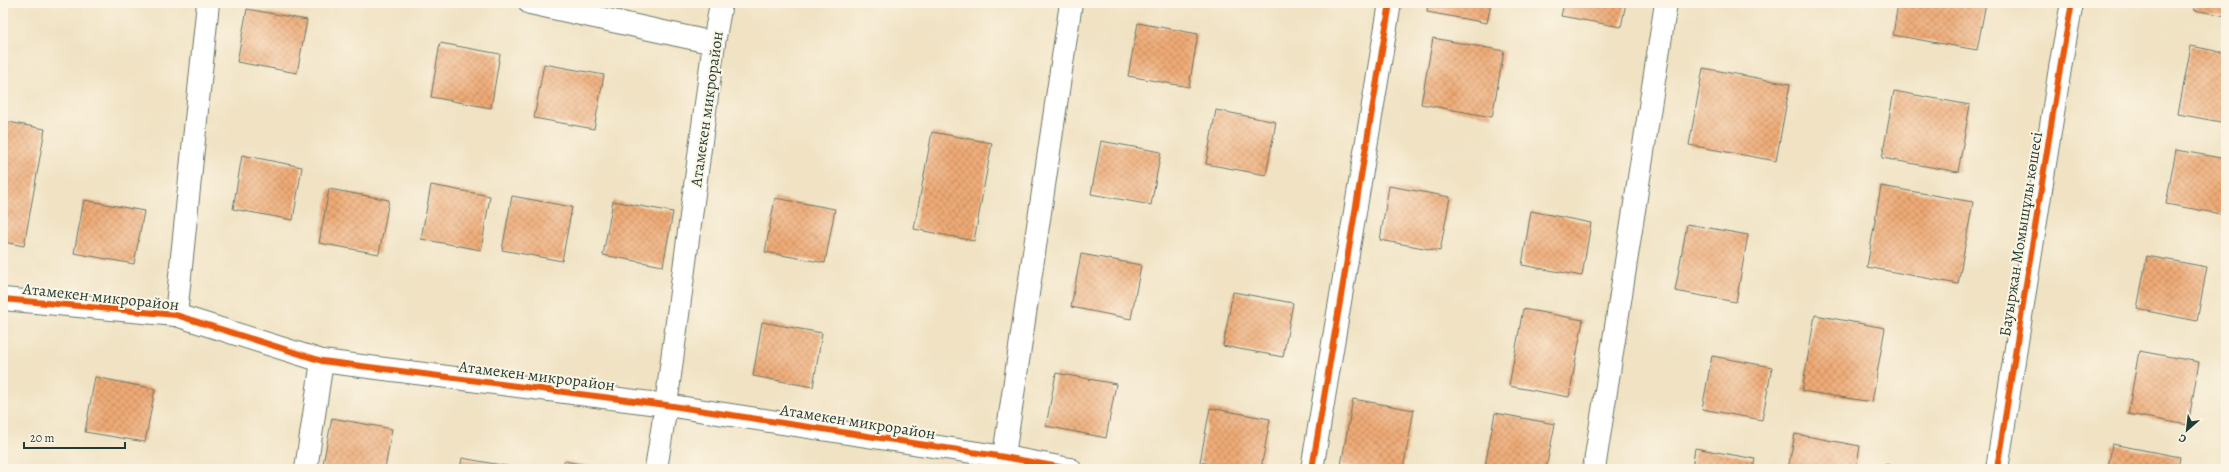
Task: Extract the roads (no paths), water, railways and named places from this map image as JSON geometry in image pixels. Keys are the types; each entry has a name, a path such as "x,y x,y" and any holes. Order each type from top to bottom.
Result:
{"street":[{"path":"176,315 208,3"},
{"path":"530,3 714,43"},
{"name":"Атамекен микрорайон","path":"656,469 666,405 714,43 721,3"},
{"path":"1003,463 1071,3"},
{"path":"1312,469 1390,3"},
{"path":"1594,469 1666,3"},
{"name":"Бауыржан Момышұлы көшесі","path":"1997,469 2061,62 2072,3"},
{"name":"Атамекен микрорайон","path":"3,299 176,315 322,361 666,405 1003,463 1070,469"},
{"path":"306,469 322,361"}]}
